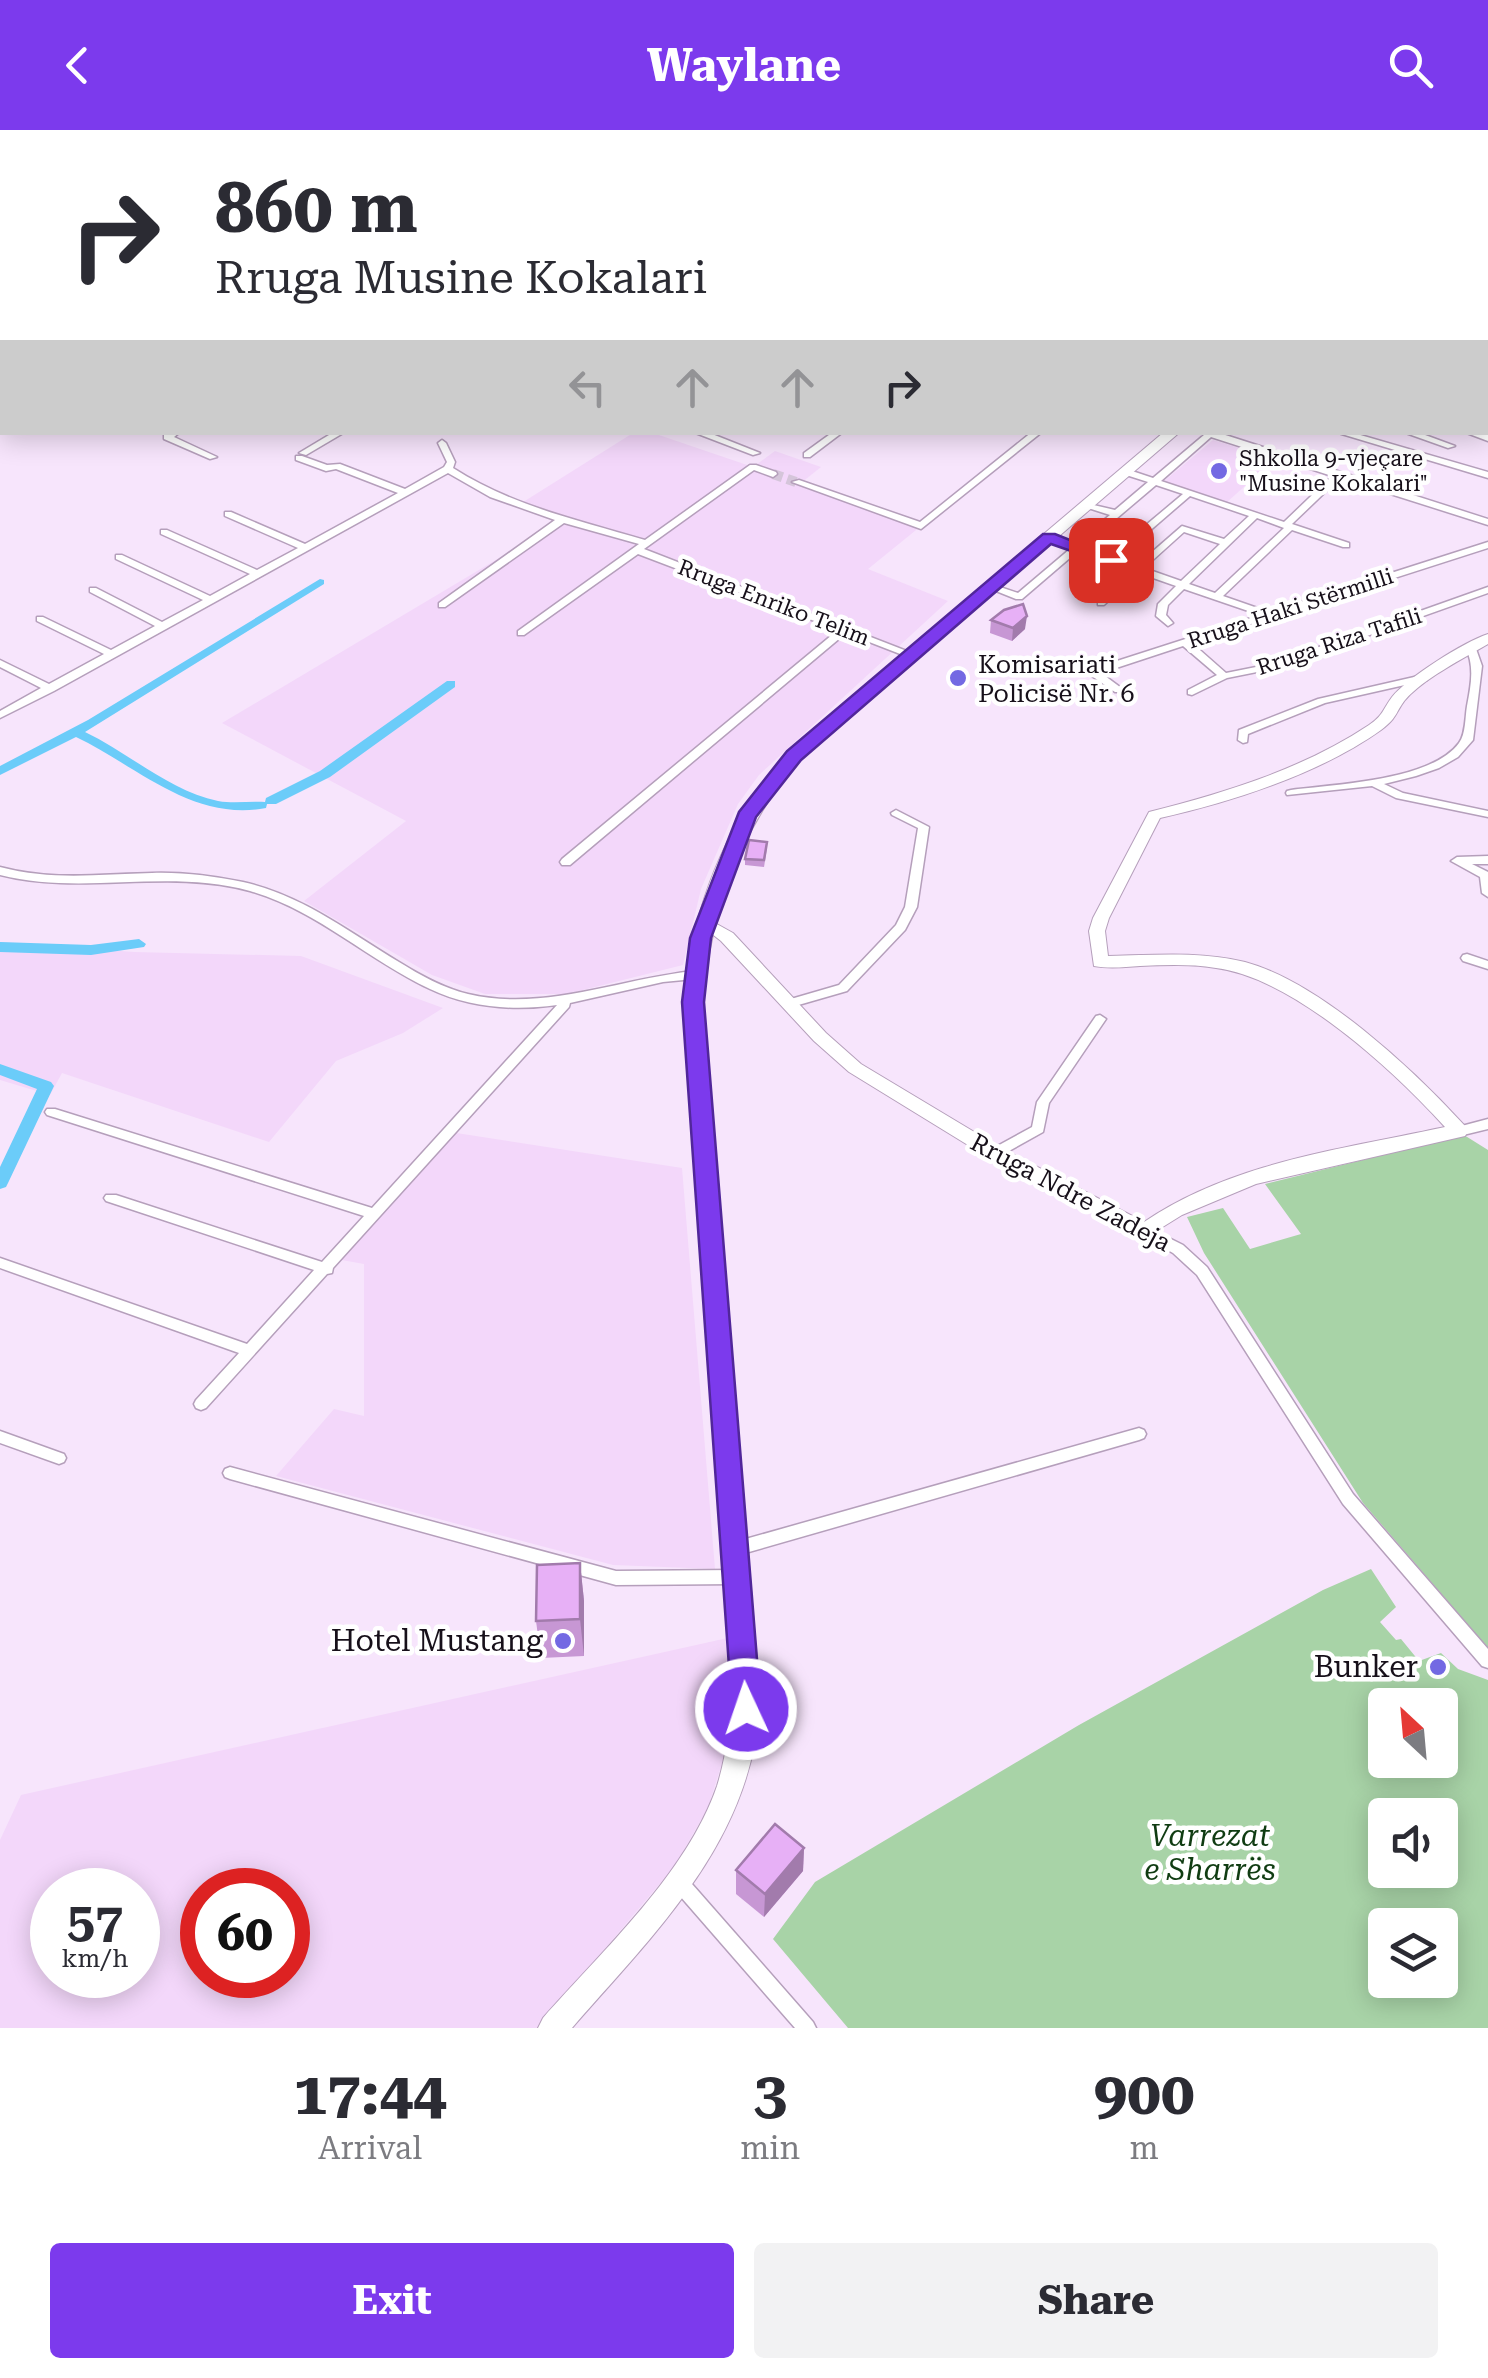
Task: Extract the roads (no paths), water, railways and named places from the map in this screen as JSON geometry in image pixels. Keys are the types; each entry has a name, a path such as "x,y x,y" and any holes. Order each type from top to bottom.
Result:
{"main road":[{"path":"553,2028 679,1882 722,1817 743,1743 746,1688 694,976 706,923 737,834 767,784 794,756 1169,435"}],"street":[{"path":"171,435 167,437 213,457"},
{"path":"336,435 301,456 326,468 337,466 404,492"},
{"path":"705,435 756,454"},
{"path":"807,454 835,435"},
{"path":"796,482 921,526 1034,435"},
{"path":"991,587 1019,598 1207,435"},
{"path":"1215,435 1488,522"},
{"path":"1242,444 1252,435"},
{"path":"1349,435 1488,475"},
{"path":"1416,435 1451,446"},
{"path":"0,715 448,469 451,462 442,443"},
{"path":"1155,448 1183,458"},
{"path":"521,633 753,467 773,474"},
{"name":"Rruga Enriko Telim","path":"448,469 481,488 642,547 912,655"},
{"path":"1126,472 1346,545"},
{"path":"1217,596 1338,475"},
{"path":"1111,560 1189,493"},
{"path":"1088,504 1117,514"},
{"path":"228,514 304,547"},
{"path":"1168,624 1161,608 1181,584 1256,515"},
{"path":"442,605 562,520"},
{"path":"1101,603 1182,528 1226,543"},
{"path":"164,532 258,574"},
{"path":"1049,538 1269,615"},
{"name":"Rruga Haki Stërmilli","path":"1119,690 1093,672 1488,546"},
{"path":"119,557 211,600"},
{"path":"93,590 163,626"},
{"name":"Rruga Riza Tafili","path":"1192,692 1224,676 1272,666 1488,590"},
{"path":"40,619 111,654"},
{"path":"566,862 844,630"},
{"path":"1459,1130 1428,1096 1329,1016 1267,975 1216,963 1100,962 1097,955 1101,918 1154,815 1215,801 1306,765 1384,720 1394,703 1425,678 1488,638"},
{"path":"1184,642 1224,676"},
{"path":"1291,794 1431,768 1463,748 1488,671 1470,646"},
{"path":"0,662 50,689"},
{"path":"1243,740 1242,732 1308,705 1425,678"},
{"path":"1371,780 1400,796 1488,814"},
{"path":"788,1004 843,988 904,922 924,828 896,813"},
{"path":"1488,860 1456,862 1486,877 1488,894"},
{"path":"0,871 36,880 90,884 156,876 247,887 307,912 448,992 488,1002 564,1004 646,981 694,976"},
{"name":"Rruga Ndre Zadeja","path":"706,923 726,937 855,1068 995,1153 1184,1254 1202,1271 1348,1499 1488,1660"},
{"path":"1467,958 1488,965"},
{"path":"201,1404 564,1004"},
{"path":"995,1153 1038,1129 1043,1102 1100,1019"},
{"path":"51,1112 375,1214"},
{"path":"1145,1231 1196,1202 1271,1175 1488,1124"},
{"path":"111,1198 327,1269"},
{"path":"0,1263 250,1350"},
{"path":"735,1550 1139,1434"},
{"path":"0,1438 60,1458"},
{"path":"230,1473 616,1578 737,1577"},
{"path":"679,1882 807,2028"}],"waterway":[{"path":"75,732 320,582"},
{"path":"271,801 325,774 451,684"},
{"path":"0,771 75,732"},
{"path":"75,732 188,795 236,808 261,805"},
{"path":"0,947 91,950 139,944"},
{"path":"0,1069 46,1086 0,1183"}],"tunnel":[{"path":"773,474 796,482"}],"place":[{"name":"Shkolla 9-vjeçare \"Musine Kokalari\"","path":"1219,471"},
{"name":"Komisariati Policisë Nr. 6","path":"958,678"},
{"name":"Hotel Mustang","path":"563,1641"},
{"name":"Bunker","path":"1438,1667"}],"park label":[{"name":"Varrezat e Sharrës","path":"1210,1853"}]}
